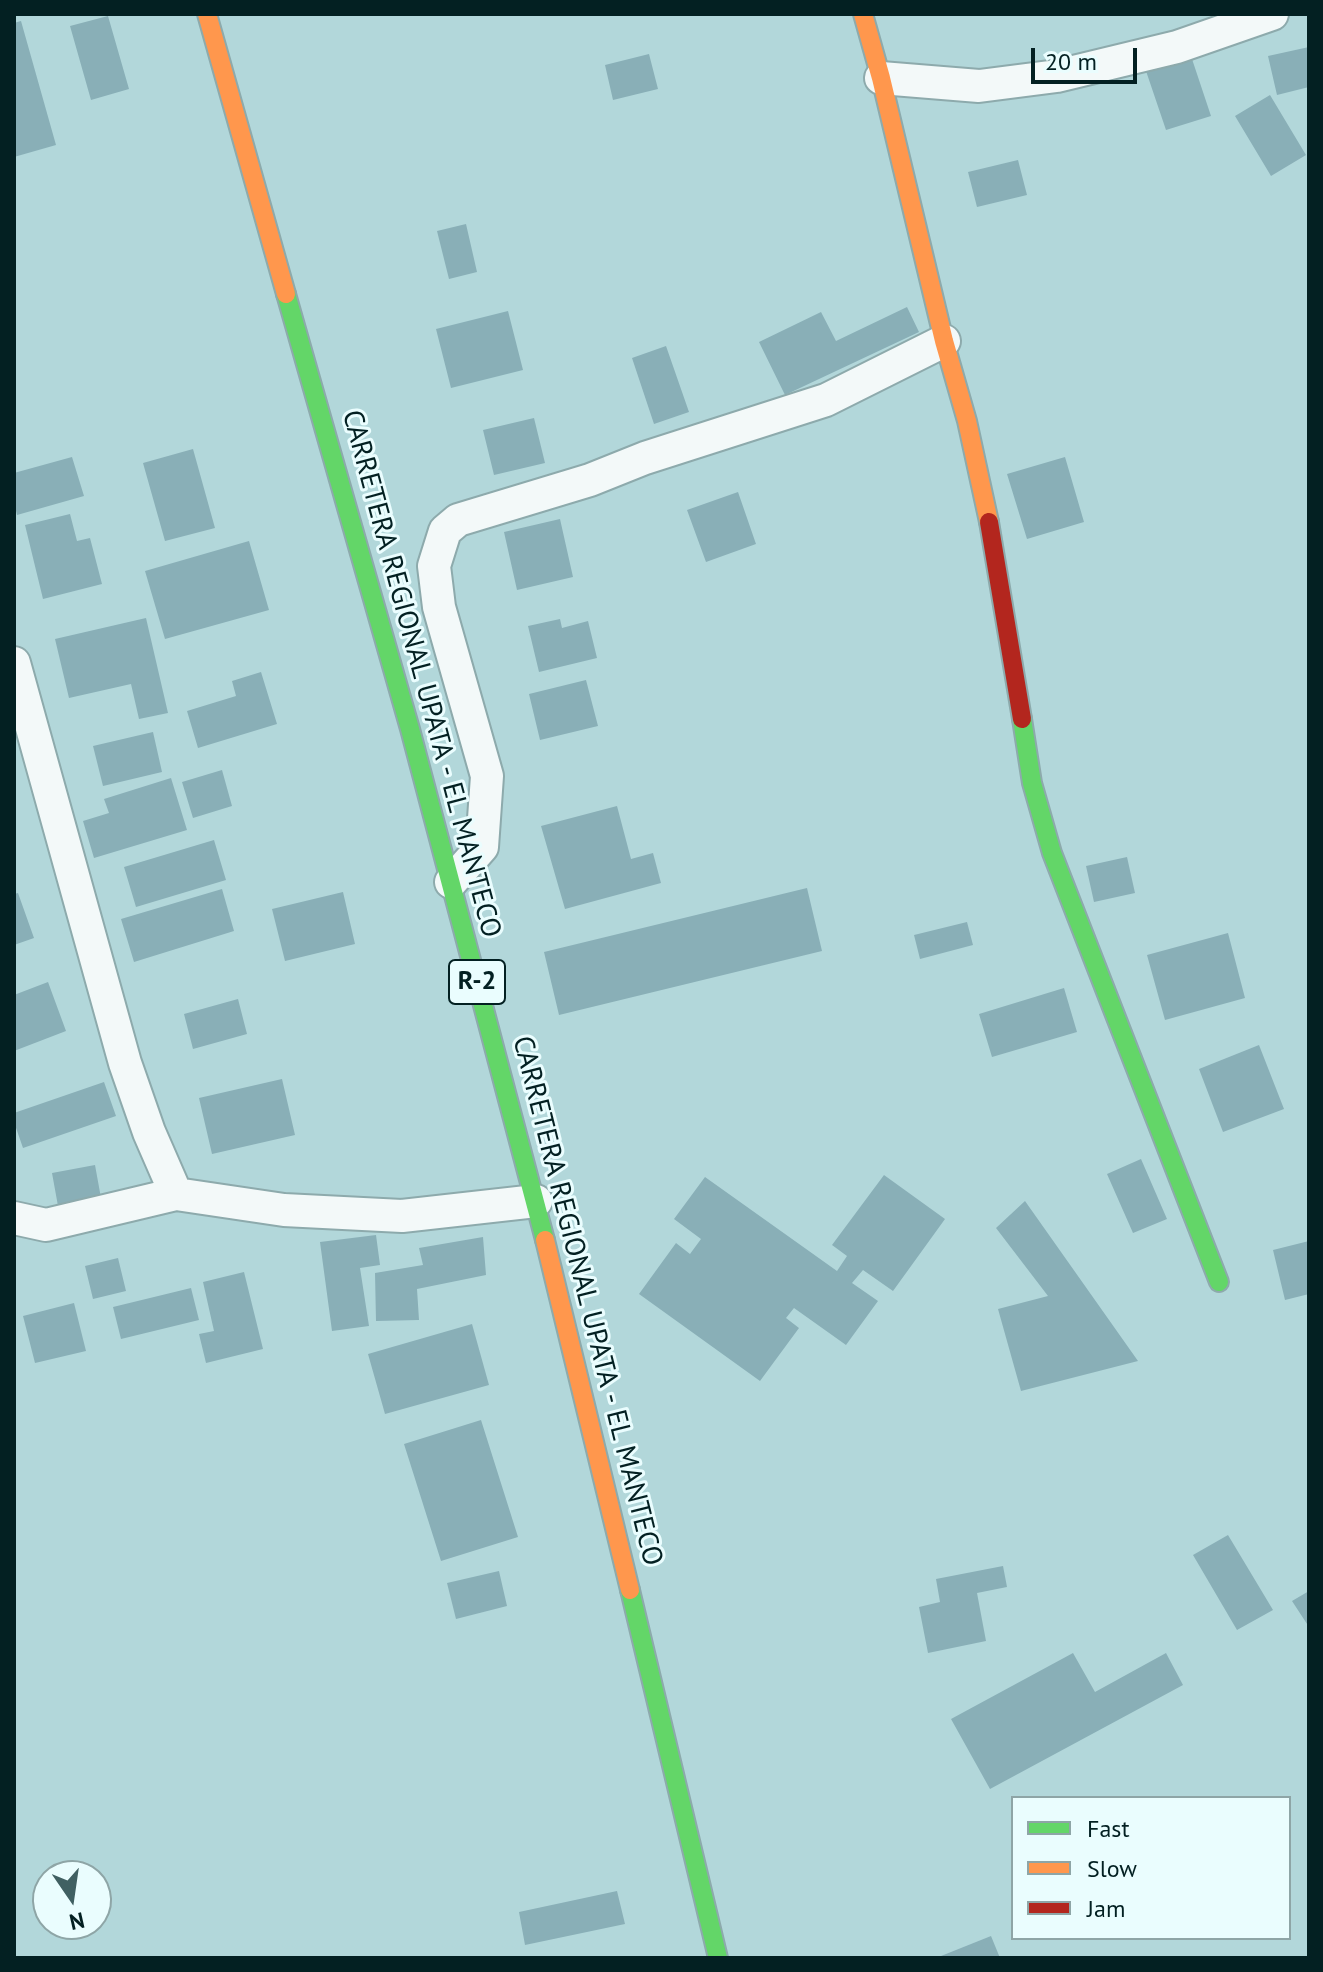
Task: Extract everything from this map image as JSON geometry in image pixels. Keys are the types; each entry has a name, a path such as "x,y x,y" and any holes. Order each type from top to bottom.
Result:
{"main road":[{"name":"CARRETERA REGIONAL UPATA - EL MANTECO","path":"207,14 410,729 536,1201 718,1958"},
{"path":"863,14 944,341 967,421 994,547 1032,783 1052,853 1219,1282"}],"street":[{"path":"881,78 979,86 1057,76 1177,47 1272,14"},
{"path":"451,882 482,847 487,776 439,607 434,566 445,531 458,520 590,480 645,458 826,400 944,341"},
{"path":"14,663 125,1063 149,1132 176,1194"},
{"path":"14,1242 46,1225 176,1194 284,1210 402,1216 536,1201"},
{"path":"14,1218 46,1225"}],"building":[{"path":"108,16 129,89 91,100 70,26"},
{"path":"21,21 56,145 14,157 14,23"},
{"path":"1309,47 1309,87 1277,95 1268,56"},
{"path":"649,54 658,89 613,100 605,65"},
{"path":"1191,56 1211,116 1166,130 1146,71"},
{"path":"1270,95 1306,155 1271,176 1235,116"},
{"path":"1018,160 1027,195 977,207 968,172"},
{"path":"466,224 477,272 449,279 437,231"},
{"path":"907,307 919,332 785,395 759,342 821,312 836,341"},
{"path":"508,311 523,370 451,388 436,329"},
{"path":"666,346 689,412 654,424 632,358"},
{"path":"534,418 545,463 494,475 483,430"},
{"path":"193,449 215,528 165,541 143,463"},
{"path":"72,457 84,496 17,515 14,473"},
{"path":"1065,457 1084,522 1027,539 1007,474"},
{"path":"738,492 756,544 706,562 687,510"},
{"path":"70,514 77,541 90,538 102,584 43,599 25,525"},
{"path":"560,519 573,577 517,590 504,532"},
{"path":"249,541 269,610 165,639 145,571"},
{"path":"146,618 168,713 139,719 131,684 69,698 55,639"},
{"path":"560,619 562,628 588,621 597,658 539,672 528,626"},
{"path":"261,672 277,724 198,748 187,711 236,696 232,681"},
{"path":"586,680 598,726 540,740 529,694"},
{"path":"153,732 162,772 103,786 93,746"},
{"path":"222,770 232,806 193,818 182,782"},
{"path":"171,778 187,830 94,858 83,821 109,813 104,799"},
{"path":"617,806 631,859 653,853 661,883 565,909 541,826"},
{"path":"214,840 226,880 136,907 124,867"},
{"path":"1127,857 1135,893 1094,902 1086,866"},
{"path":"807,888 822,951 559,1015 544,952"},
{"path":"222,889 234,931 134,962 121,919"},
{"path":"343,892 355,944 285,961 272,909"},
{"path":"18,893 34,938 14,945 14,894"},
{"path":"967,922 973,945 920,959 914,935"},
{"path":"1228,933 1245,998 1165,1020 1147,955"},
{"path":"48,982 66,1031 14,1051 14,995"},
{"path":"1064,988 1077,1032 992,1057 979,1014"},
{"path":"238,999 247,1034 193,1049 184,1014"},
{"path":"1259,1045 1284,1109 1223,1132 1199,1069"},
{"path":"282,1079 295,1135 212,1154 199,1098"},
{"path":"104,1082 116,1116 23,1148 14,1113"},
{"path":"1141,1159 1167,1219 1133,1233 1107,1174"},
{"path":"95,1165 101,1198 58,1206 52,1173"},
{"path":"884,1175 945,1219 893,1291 863,1270 852,1283 878,1301 846,1345 794,1308 786,1318 799,1328 760,1381 639,1294 676,1243 690,1254 701,1239 674,1219 705,1177 837,1271 847,1256 832,1245"},
{"path":"1025,1201 1138,1361 1021,1391 998,1309 1048,1296 996,1228"},
{"path":"376,1235 380,1265 360,1268 369,1326 332,1331 320,1242"},
{"path":"483,1237 486,1275 417,1289 419,1320 376,1321 375,1273 423,1265 419,1248"},
{"path":"1309,1241 1309,1294 1285,1300 1273,1250"},
{"path":"118,1258 126,1291 93,1299 85,1266"},
{"path":"244,1272 263,1349 206,1363 199,1334 214,1331 203,1282"},
{"path":"191,1288 199,1320 121,1339 113,1307"},
{"path":"74,1303 86,1351 35,1363 23,1316"},
{"path":"472,1324 489,1385 385,1414 368,1354"},
{"path":"481,1420 518,1537 441,1561 404,1444"},
{"path":"1228,1535 1273,1610 1237,1630 1193,1555"},
{"path":"1003,1566 1007,1587 977,1593 986,1641 928,1653 919,1607 940,1602 936,1579"},
{"path":"499,1571 507,1606 456,1619 447,1583"},
{"path":"1309,1591 1309,1627 1292,1601"},
{"path":"1073,1653 1095,1692 1166,1653 1183,1685 990,1789 951,1719"},
{"path":"617,1891 625,1924 525,1945 519,1912"},
{"path":"991,1936 1000,1958 936,1958"}],"traffic: fast":[{"path":"286,294 410,729 545,1240"},
{"path":"1022,719 1032,783 1052,853 1219,1282"},
{"path":"630,1590 718,1958"}],"traffic: slow":[{"path":"207,14 286,294"},
{"path":"863,14 944,341 967,421 989,522"},
{"path":"545,1240 630,1590"}],"traffic: jam":[{"path":"989,522 1022,719"}]}
